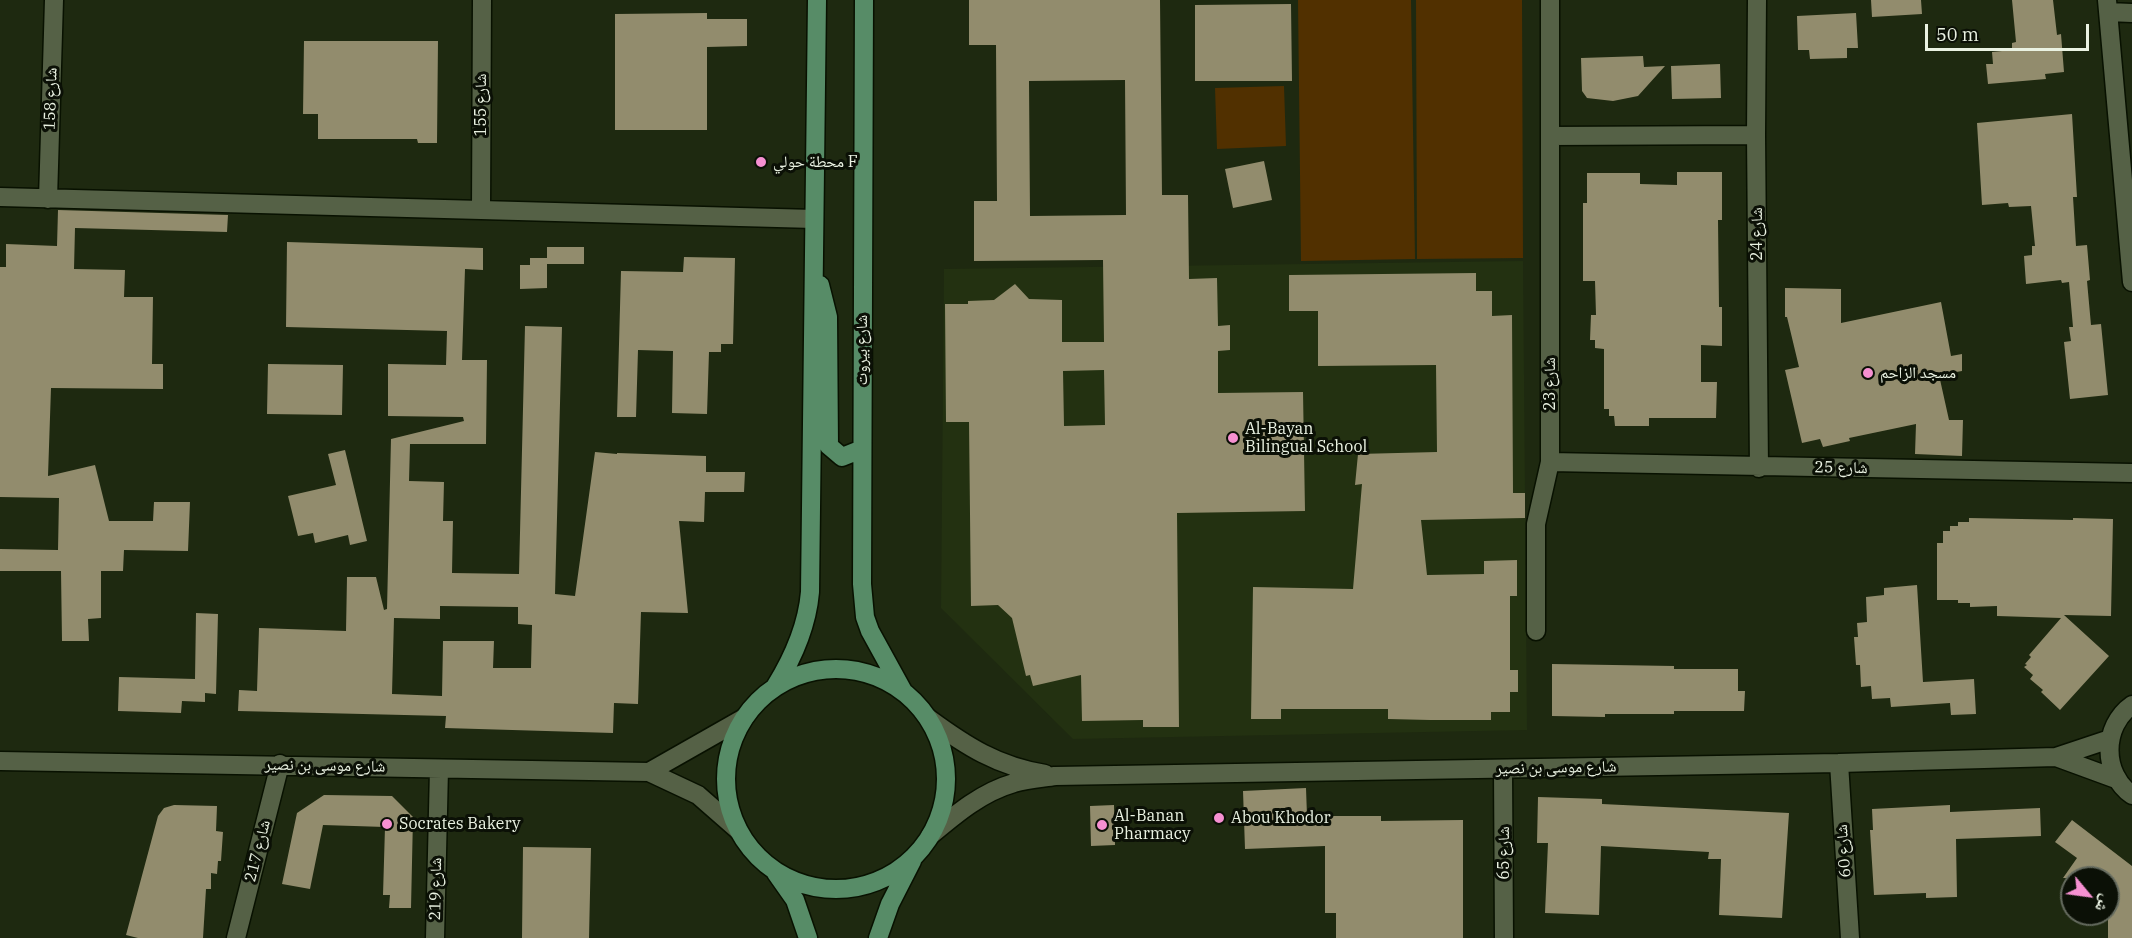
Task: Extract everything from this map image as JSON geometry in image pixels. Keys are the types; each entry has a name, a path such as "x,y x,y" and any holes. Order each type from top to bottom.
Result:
{"main road":[{"path":"775,687 797,646 809,598 817,0"},
{"name":"شارع بيروت","path":"864,0 862,584 865,617 876,644 903,691"},
{"path":"814,257 828,317 829,446 842,457 862,449"},
{"path":"878,938 890,904 916,855 931,835 941,812 946,788 945,764 939,740 928,718 917,703 886,681 868,673 840,669 810,672 792,678 775,687 758,701 744,718 735,735 726,773 726,792 730,811 738,830 760,860 794,881 815,888 837,890 860,887 890,874 916,855"},
{"path":"775,871 795,900 808,938"}],"street":[{"name":"شارع 158","path":"48,199 54,0"},
{"name":"شارع 155","path":"481,210 482,0"},
{"name":"شارع 23","path":"1536,631 1536,524 1550,462 1550,0"},
{"name":"شارع 24","path":"1757,0 1759,468"},
{"path":"2132,13 2108,6 2132,282"},
{"path":"1551,136 1756,135"},
{"path":"0,197 814,219"},
{"name":"شارع 25","path":"1550,462 1759,468 2132,472"},
{"path":"2132,705 2117,722 2110,739 2109,760 2116,779 2132,795"},
{"path":"649,772 744,718"},
{"name":"شارع موسى بن نصير","path":"928,718 973,750 994,760 1012,767 1055,776"},
{"name":"شارع موسى بن نصير","path":"931,835 970,804 992,792 1014,783 1055,776 1839,763 2056,757 2110,739"},
{"name":"شارع موسى بن نصير","path":"2056,757 2116,779"},
{"name":"شارع موسى بن نصير","path":"0,761 649,772 698,795 738,830"},
{"name":"شارع 60","path":"1839,763 1850,938"},
{"name":"شارع 217","path":"236,938 280,764"},
{"name":"شارع 219","path":"435,938 439,769"},
{"name":"شارع 65","path":"1503,769 1504,938"}],"shaded area":[{"path":"1298,0 1411,0 1415,259 1301,261"},
{"path":"1416,0 1522,0 1523,258 1417,259"},
{"path":"1284,86 1286,146 1217,149 1215,88"},
{"name":"Al-Bayan Bilingual School","path":"1523,261 1527,730 1073,739 941,608 944,269"}],"building":[{"path":"969,0 1160,0 1162,195 1188,195 1189,279 1217,278 1218,326 1230,325 1230,350 1218,351 1218,393 1303,392 1305,511 1177,513 1179,727 1143,727 1143,720 1082,721 1081,675 1033,686 1030,675 1026,676 1012,618 998,605 971,606 969,422 946,422 945,304 968,304 968,301 994,300 1015,284 1029,299 1062,300 1062,342 1104,342 1103,260 974,261 974,201 997,201 996,45 969,45","holes":["1125,80 1126,215 1030,216 1029,81","1104,370 1105,425 1064,426 1063,371"]},
{"path":"1871,0 1921,0 1922,14 1872,17"},
{"path":"2012,0 2053,0 2057,35 2061,34 2064,72 2045,74 2046,79 1988,84 1986,64 1993,64 1992,52 2012,50 2012,43 2016,42"},
{"path":"1291,4 1292,81 1195,81 1195,5"},
{"path":"707,13 707,19 747,19 747,46 707,47 707,130 615,130 615,14"},
{"path":"1856,13 1858,48 1847,48 1847,58 1810,59 1809,50 1798,50 1797,16"},
{"path":"304,41 438,41 437,143 418,143 417,139 318,139 318,114 303,114"},
{"path":"1643,56 1644,67 1665,66 1638,96 1613,101 1587,98 1582,91 1581,58"},
{"path":"1720,64 1721,98 1672,99 1671,66"},
{"path":"2072,114 2077,197 2073,197 2076,246 2087,245 2091,325 2101,324 2108,395 2070,399 2064,342 2071,341 2069,327 2073,327 2069,282 2062,283 2061,280 2026,284 2024,256 2032,255 2032,246 2035,246 2031,206 2009,207 2008,203 1982,205 1977,123"},
{"path":"1264,161 1272,200 1233,208 1225,169"},
{"path":"1677,172 1722,172 1722,220 1718,220 1722,346 1701,345 1701,382 1717,382 1716,418 1649,418 1649,426 1615,426 1614,416 1609,416 1609,409 1604,409 1604,349 1595,348 1595,340 1590,340 1591,315 1596,315 1595,281 1583,281 1583,203 1587,203 1587,173 1640,173 1640,184 1677,185"},
{"path":"58,210 228,215 227,232 75,228 74,269 125,270 124,297 153,297 152,364 163,364 163,389 51,388 48,476 95,465 109,521 153,521 154,502 190,502 188,551 124,550 123,571 101,571 101,618 88,619 89,641 62,641 61,571 0,571 0,549 58,550 59,498 0,497 0,267 6,267 6,244 57,246"},
{"path":"287,242 483,248 483,270 465,269 462,360 487,360 486,444 410,444 409,481 444,482 443,521 453,521 452,573 519,574 525,326 562,327 555,594 575,596 595,452 706,456 706,472 745,472 744,492 705,492 704,522 679,521 688,613 641,612 638,704 614,703 613,733 445,728 446,716 238,711 239,690 257,691 259,628 346,631 347,577 376,577 384,610 387,609 391,439 464,421 463,417 388,416 388,364 446,365 447,331 286,327","holes":["440,606 518,607 518,624 532,625 531,668 493,668 494,641 443,641 442,696 392,694 394,618 440,619"]},
{"path":"547,247 584,247 584,264 547,264 547,288 520,289 520,265 530,265 530,258 547,258"},
{"path":"684,257 735,258 733,344 721,344 721,352 709,352 707,414 672,413 673,351 638,350 636,417 617,417 621,271 683,272"},
{"path":"1476,273 1476,291 1492,291 1492,316 1512,315 1513,493 1525,493 1525,518 1421,520 1427,575 1484,574 1484,561 1517,560 1517,596 1510,596 1510,670 1518,670 1518,692 1510,692 1510,712 1491,712 1491,720 1430,720 1388,719 1388,709 1281,709 1281,719 1251,719 1253,587 1353,589 1362,484 1355,485 1358,454 1437,452 1436,365 1318,366 1318,311 1289,311 1289,275"},
{"name":"مسجد الزاحم","path":"1785,288 1841,289 1841,323 1941,302 1951,356 1962,354 1962,371 1939,375 1949,420 1963,420 1962,456 1915,454 1916,424 1849,438 1850,441 1823,447 1820,439 1802,443 1785,370 1799,367 1787,317 1785,317"},
{"path":"268,364 343,365 342,415 267,414"},
{"path":"345,450 367,541 350,545 348,535 315,543 313,533 298,536 288,496 336,485 328,454"},
{"path":"1969,518 2113,519 2111,616 2064,615 2109,656 2060,710 2030,679 2033,675 2024,667 2031,657 2029,655 2061,618 1997,616 1997,606 1970,607 1970,603 1958,603 1958,600 1937,600 1937,543 1943,543 1943,531 1950,531 1950,526 1958,526 1958,522 1969,522"},
{"path":"1917,585 1923,682 1974,679 1976,714 1951,715 1950,703 1891,707 1890,698 1872,699 1871,686 1861,687 1860,665 1856,665 1854,637 1858,637 1857,623 1867,622 1866,597 1884,595 1884,588"},
{"path":"196,613 218,614 216,694 205,693 205,702 182,701 181,713 118,711 119,677 195,679"},
{"path":"1552,664 1738,669 1738,691 1745,691 1744,711 1674,711 1674,714 1605,714 1605,717 1552,716"},
{"path":"1306,788 1307,816 1381,816 1381,821 1463,820 1463,938 1336,938 1336,913 1325,913 1325,846 1245,849 1243,791"},
{"path":"324,795 392,796 413,817 411,908 389,908 390,895 383,895 385,827 323,825 310,889 282,884 297,813"},
{"path":"1538,797 1602,799 1602,804 1789,813 1782,918 1719,915 1721,859 1708,859 1709,852 1601,846 1599,915 1545,913 1548,843 1537,843"},
{"path":"174,805 217,806 216,831 223,832 221,861 218,861 217,874 211,873 211,889 206,889 203,938 138,938 126,935 158,816 164,808"},
{"name":"Al-Banan Pharmacy","path":"1114,805 1115,845 1091,846 1090,806"},
{"path":"1950,805 1950,812 2040,808 2041,836 1956,839 1957,897 1926,898 1926,893 1874,895 1870,830 1873,830 1872,809"},
{"path":"2072,820 2132,866 2132,938 2108,938 2108,926 2120,926 2120,866 2071,866 2077,858 2055,842"},
{"path":"523,847 591,848 589,938 522,938"}],"place":[{"name":"محطة حولي F","path":"761,162"},
{"name":"مسجد الزاحم","path":"1868,373"},
{"name":"Al-Bayan Bilingual School","path":"1233,438"},
{"name":"Abou Khodor","path":"1219,818"},
{"name":"Socrates Bakery","path":"387,824"},
{"name":"Al-Banan Pharmacy","path":"1102,825"}]}
